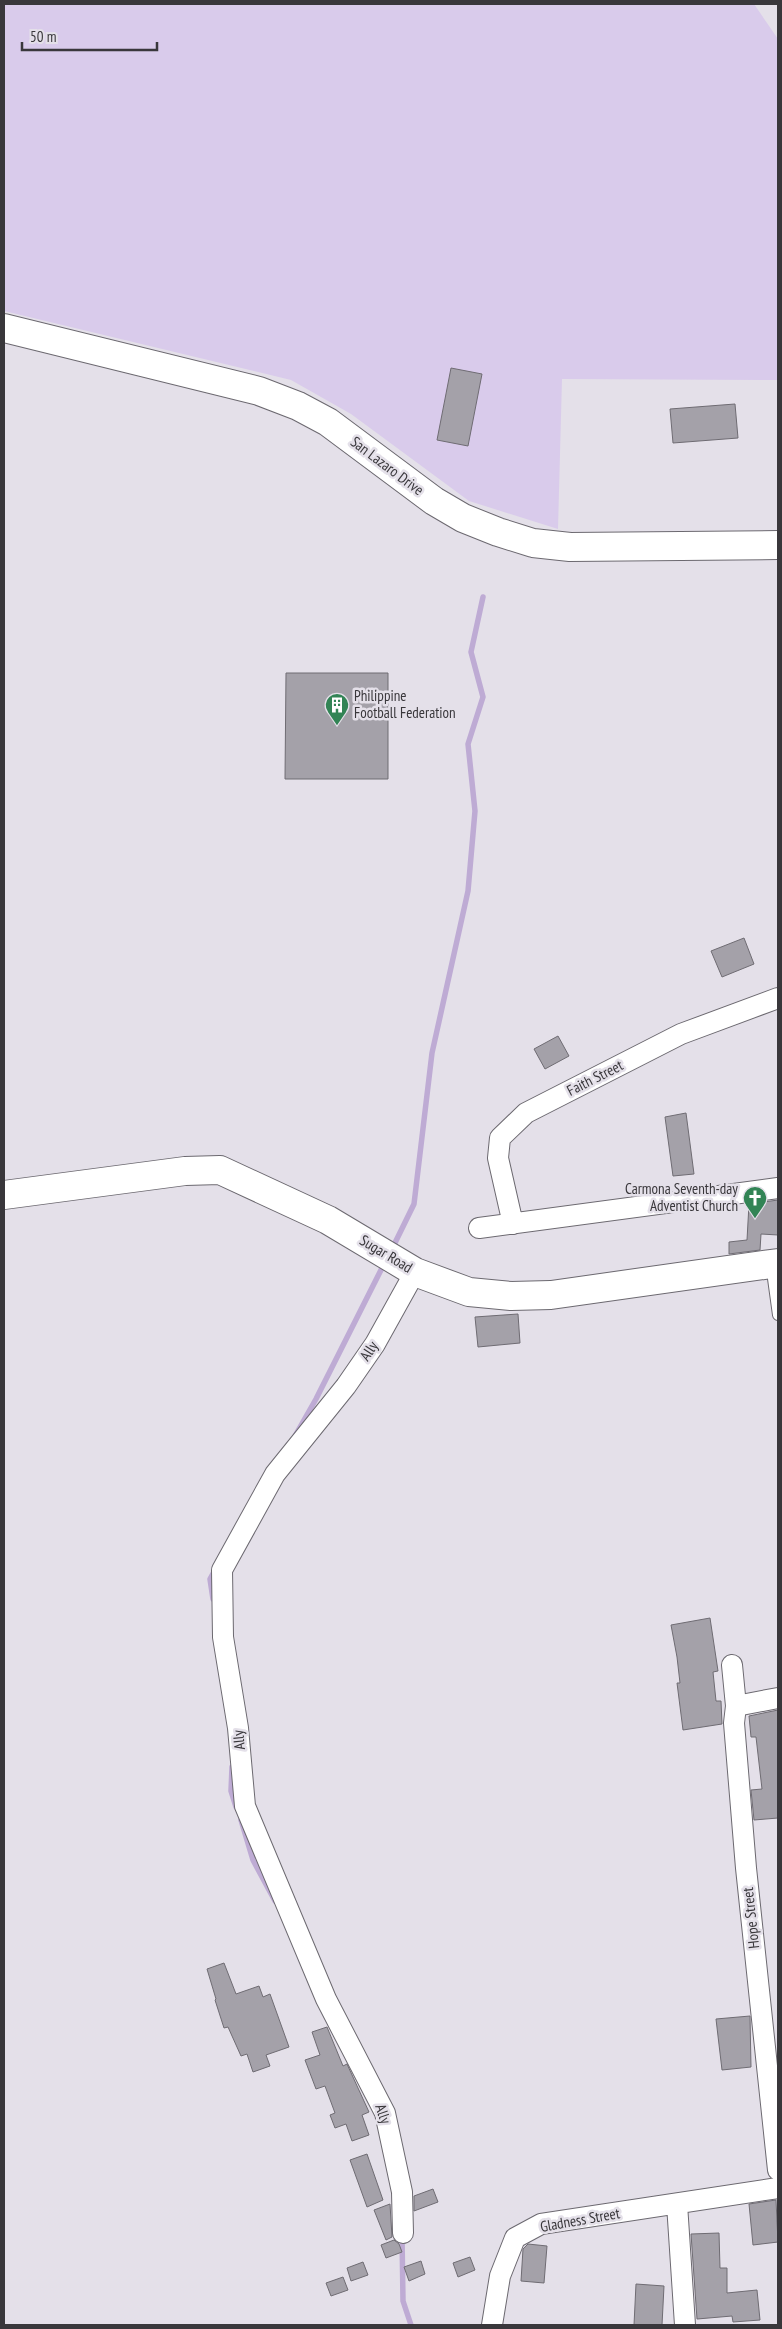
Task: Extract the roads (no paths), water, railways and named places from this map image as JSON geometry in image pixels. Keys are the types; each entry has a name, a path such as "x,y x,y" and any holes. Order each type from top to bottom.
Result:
{"street":[{"name":"San Lazaro Drive","path":"4,328 259,391 298,406 328,422 434,500 463,518 533,543 570,547 778,545"},
{"name":"Faith Street","path":"512,1224 498,1158 500,1138 526,1113 681,1034 778,998"},
{"name":"Sugar Road","path":"4,1195 185,1171 220,1170 328,1220 415,1272 469,1292 511,1296 551,1295 775,1264"},
{"path":"479,1228 778,1188"},
{"name":"Ally","path":"403,2233 402,2192 385,2113 326,1999 244,1806 238,1728 223,1638 222,1570 275,1474 346,1386 375,1344 415,1272"},
{"name":"Hope Street","path":"732,1665 736,1706 734,1723 745,1858 778,2170"},
{"path":"736,1706 778,1698"},
{"name":"Gladness Street","path":"492,2325 500,2276 515,2238 541,2224 778,2188"},
{"path":"677,2204 685,2325"}],"lane":[{"path":"775,1264 778,1315"}],"waterway":[{"path":"392,1249 414,1204 432,1053 468,891 475,811 468,744 483,697 471,652 483,597"},
{"path":"295,1436 316,1399 385,1262"},
{"path":"213,1599 210,1579 215,1570"},
{"path":"232,1767 231,1791 236,1807"},
{"path":"241,1820 253,1860 275,1901"},
{"path":"402,2236 403,2301 411,2325"}],"place":[{"name":"Philippine Football Federation","path":"337,726"},
{"name":"Carmona Seventh-day Adventist Church","path":"755,1219"}]}
